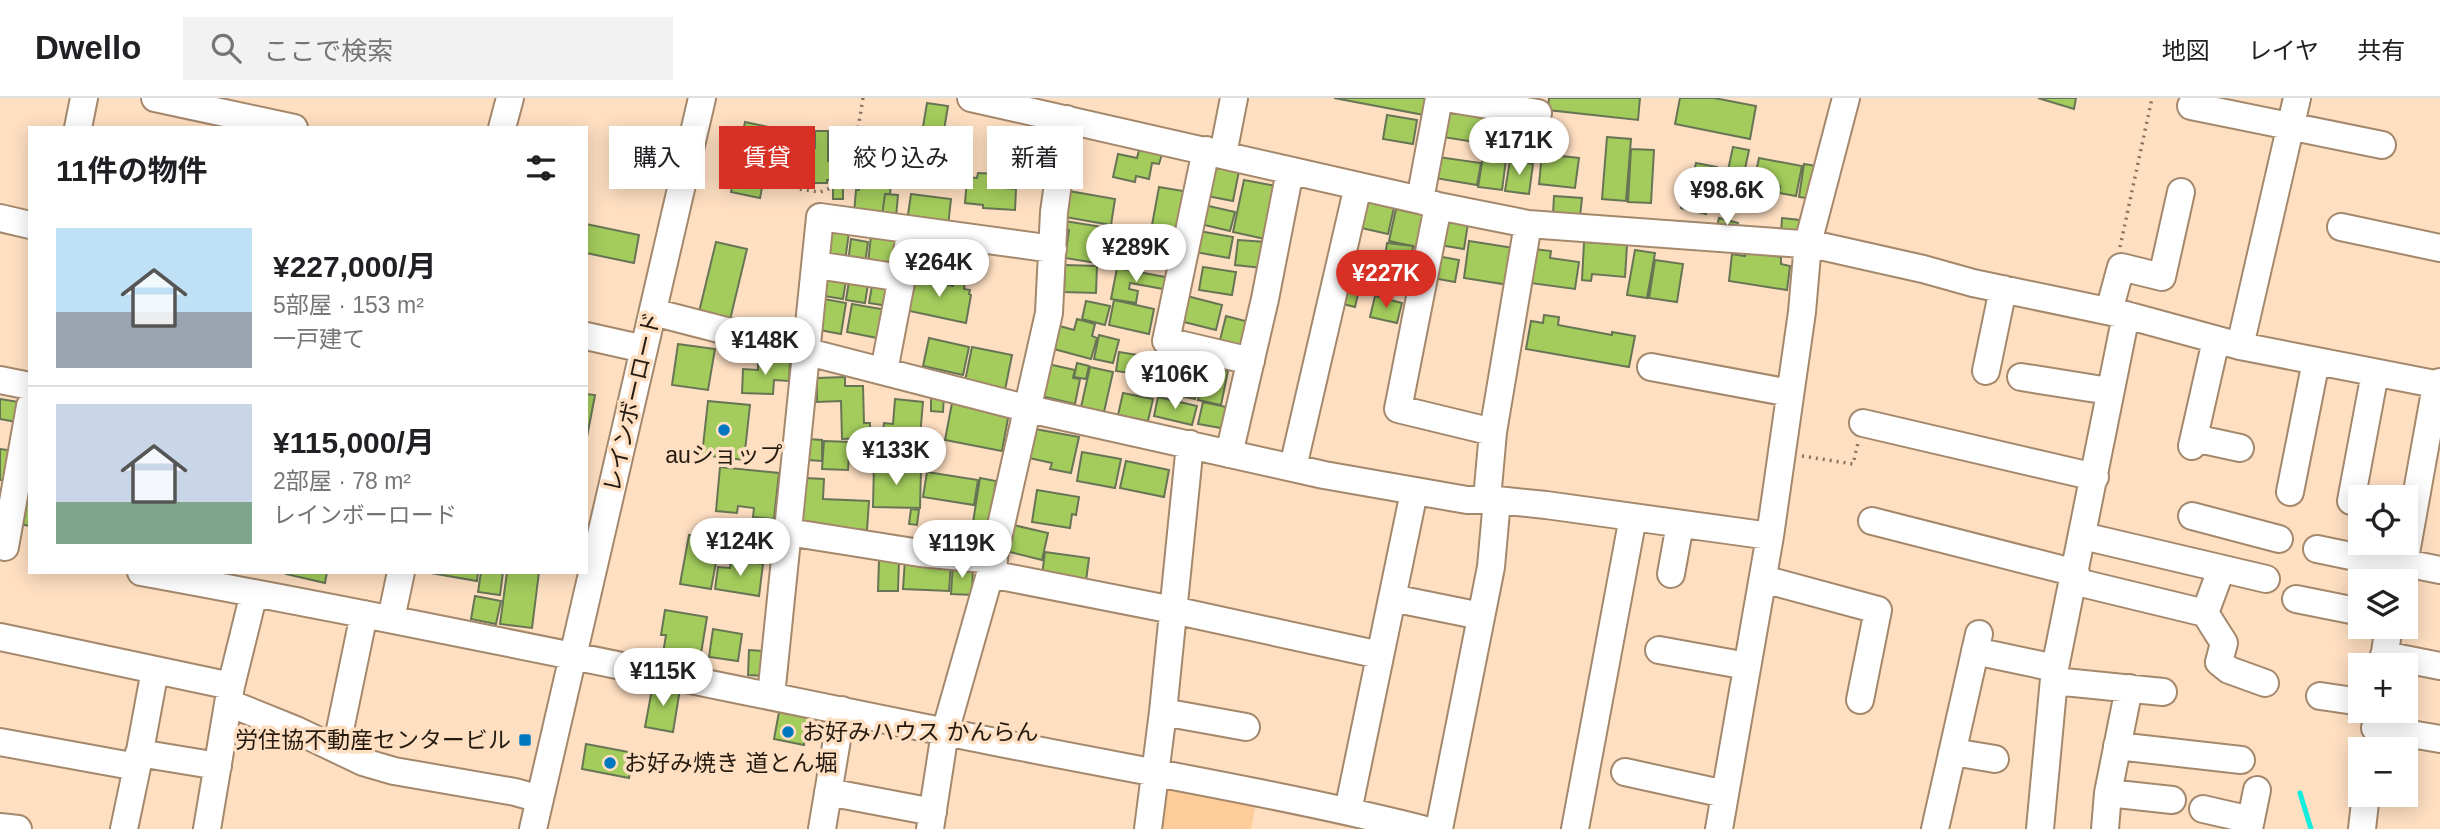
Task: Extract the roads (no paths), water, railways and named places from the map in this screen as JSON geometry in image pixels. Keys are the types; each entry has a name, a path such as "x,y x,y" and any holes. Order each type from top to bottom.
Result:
{"street":[{"path":"78,126 84,98"},
{"path":"155,98 285,126"},
{"path":"503,126 510,98"},
{"name":"レインボーロード","path":"533,829 702,98"},
{"path":"971,98 1528,224 1730,240 1808,243 2117,313 2228,343 2440,384 2434,397 2431,473 2403,569"},
{"path":"1234,98 1214,152 1166,341 1251,361"},
{"path":"1439,98 1429,203 1398,409 1493,432"},
{"path":"1445,98 1538,113"},
{"path":"1719,829 1770,536 1808,243 1846,98"},
{"path":"2240,448 2193,442 2228,343 2297,98"},
{"path":"2191,106 2382,145"},
{"path":"828,792 931,820 945,732 992,567 1049,313 1054,212 1067,119"},
{"path":"1229,454 1290,170"},
{"path":"1293,467 1358,186"},
{"path":"2040,829 2055,674 2095,477 2109,391 2121,267 2162,277 2180,192"},
{"path":"771,696 820,216 1053,249"},
{"path":"0,218 28,225"},
{"path":"1439,829 1491,567 1493,432 1528,224"},
{"path":"2341,227 2440,248"},
{"path":"884,371 911,230"},
{"path":"817,265 902,278"},
{"path":"1986,372 2003,289"},
{"path":"653,312 1029,409 1414,492 1467,500 1492,499 1770,536"},
{"path":"588,336 644,349"},
{"path":"2291,492 2316,361"},
{"path":"1651,368 1790,393"},
{"path":"2354,485 2375,373"},
{"path":"2021,377 2109,391"},
{"path":"0,380 28,386"},
{"path":"12,549 12,438 28,410"},
{"path":"1863,423 2095,477"},
{"path":"1148,829 1163,712 1190,444"},
{"path":"1348,811 1414,492"},
{"path":"2083,536 2221,570 2259,578 2270,537 2193,510 2182,560"},
{"path":"1577,829 1633,517"},
{"path":"1872,521 2205,613 2224,643 2219,662 2229,670 2265,683"},
{"path":"1671,574 1680,524"},
{"path":"788,532 920,552 1380,655"},
{"path":"2316,549 2399,569"},
{"path":"2205,613 2221,570"},
{"path":"2418,570 2440,570"},
{"path":"152,574 391,619 1348,811 1422,829"},
{"path":"391,619 401,574"},
{"path":"1763,579 1878,610 1860,700"},
{"path":"207,829 230,695 254,593"},
{"path":"1392,598 1481,616"},
{"path":"2296,598 2348,609"},
{"path":"336,749 365,614"},
{"path":"0,637 155,670 230,695 363,762 394,771 481,785 540,799"},
{"path":"1935,829 1977,642 2055,674 2163,692"},
{"path":"1659,650 1747,666"},
{"path":"2418,664 2440,666"},
{"path":"124,829 155,670"},
{"path":"2105,829 2108,793 2129,688"},
{"path":"2320,696 2348,700"},
{"path":"822,829 842,710"},
{"path":"1163,712 1246,727"},
{"path":"2375,729 2440,739"},
{"path":"0,742 138,760 218,766"},
{"path":"2118,746 2241,761"},
{"path":"1952,752 1995,759"},
{"path":"1625,772 1725,794"},
{"path":"2203,809 2250,824 2257,790"},
{"path":"2108,793 2172,800"},
{"path":"2362,829 2365,807"},
{"path":"0,827 18,829"}],"waterway":[{"path":"2300,793 2311,829"}],"place":[{"name":"auショップ","path":"724,430"},
{"name":"お好みハウス かんらん","path":"788,732"},
{"name":"労住協不動産センタービル","path":"525,740"},
{"name":"お好み焼き 道とん堀","path":"610,763"}]}
